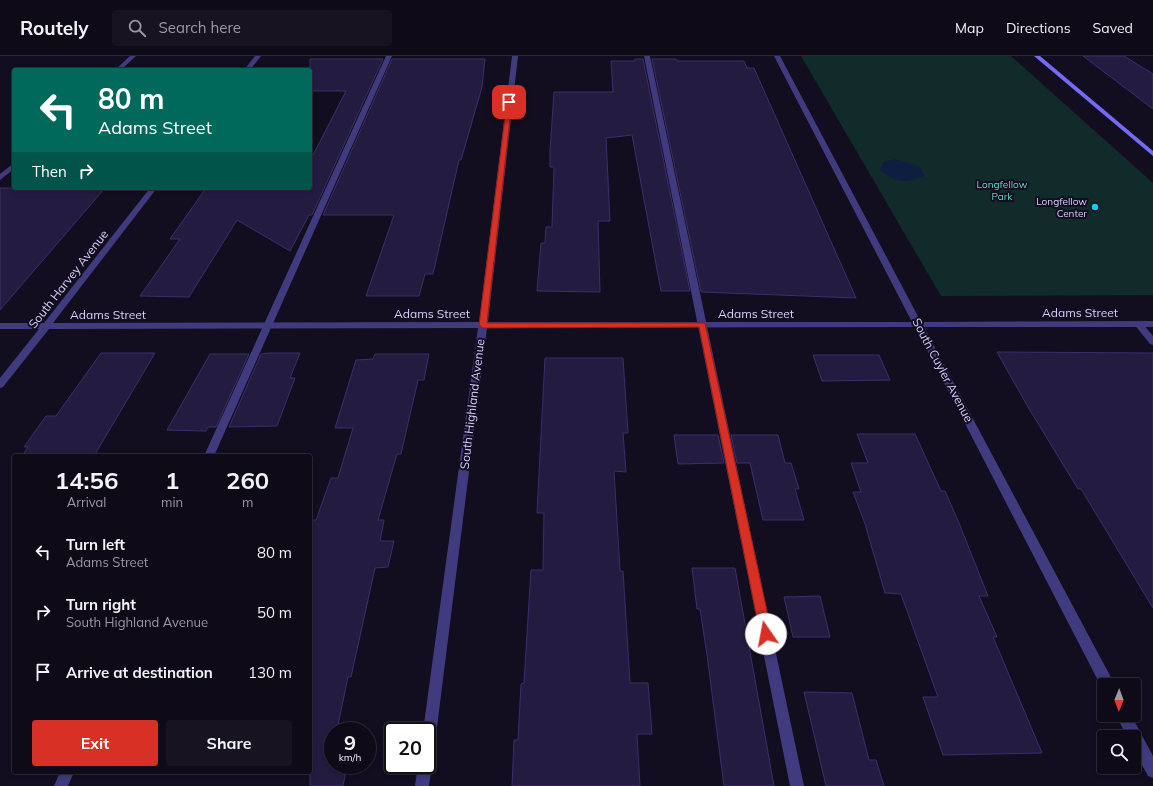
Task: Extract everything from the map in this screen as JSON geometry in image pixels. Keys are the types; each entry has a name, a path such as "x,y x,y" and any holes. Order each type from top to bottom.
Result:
{"street":[{"path":"120,68 133,56"},
{"path":"249,68 258,56"},
{"path":"210,454 389,56"},
{"name":"South Highland Avenue","path":"431,722 483,325 515,56"},
{"path":"647,56 797,786"},
{"name":"South Cuyler Avenue","path":"777,56 1104,678"},
{"path":"1038,56 1153,154"},
{"path":"0,178 12,167"},
{"name":"South Harvey Avenue","path":"0,385 152,190"},
{"path":"1138,324 1153,342"},
{"name":"Adams Street","path":"0,326 1153,324"},
{"path":"1128,722 1153,771"},
{"path":"61,786 66,774"},
{"path":"422,786 424,774"}],"green space":[{"name":"Longfellow Park","path":"801,56 1011,56 1153,183 1153,295 941,296"}],"water":[{"path":"895,159 920,167 924,176 901,181 892,178 880,170 884,162"}],"building":[{"path":"1083,56 1124,56 1153,74 1153,109"},
{"path":"310,59 383,59 312,215 309,215 290,251 237,220 189,297 140,296 180,239 170,239 205,190 312,190 312,157 346,91 312,91 312,68 310,68"},
{"path":"392,59 485,59 482,87 461,160 459,160 433,274 425,274 419,296 366,296 394,215 323,215"},
{"path":"635,59 643,59 690,291 661,291 632,135 606,138 610,221 598,221 600,292 537,291 541,243 545,243 546,227 552,227 554,167 550,167 550,151 554,92 613,92 611,61 635,61"},
{"path":"652,59 676,59 677,61 744,61 747,68 754,68 856,298 701,292"},
{"path":"0,188 12,188 12,190 103,190 0,310"},
{"path":"997,352 1153,353 1153,608 1081,489 1078,489 1028,407"},
{"path":"101,353 155,353 95,454 23,454 28,447 24,447 46,416 56,416"},
{"path":"300,353 290,378 295,378 277,426 229,427 261,354"},
{"path":"210,354 249,354 216,427 208,427 206,431 167,430"},
{"path":"375,354 429,354 424,380 418,380 401,454 397,454 378,520 384,520 380,541 394,541 388,567 375,568 351,677 348,677 339,722 324,722 324,774 345,774 343,786 310,786 310,774 312,774 312,520 316,520 331,478 338,478 353,428 335,428 356,360 373,359"},
{"path":"813,355 879,355 890,380 822,381"},
{"path":"545,358 623,358 628,433 623,433 626,472 614,471 620,571 623,571 630,683 648,683 652,734 637,734 640,786 512,786 514,740 518,740 521,684 524,683 531,570 543,570 544,513 537,513"},
{"path":"857,434 915,434 941,491 945,491 959,523 988,596 979,596 997,637 993,637 1042,753 943,755 923,697 938,697 901,594 885,593 865,524 853,492 861,492 851,463 868,463"},
{"path":"674,435 718,435 724,463 678,464"},
{"path":"731,435 778,435 785,463 791,463 799,489 795,489 804,520 763,520 750,463 737,463"},
{"path":"692,568 735,568 774,786 724,786 707,655 700,609 697,609"},
{"path":"820,596 830,637 793,637 784,597"},
{"path":"804,692 852,693 869,760 876,760 884,786 826,786"}],"place":[{"name":"Longfellow Center","path":"1095,207"}],"route":[{"path":"509,102 483,325 702,325 766,634"}]}
